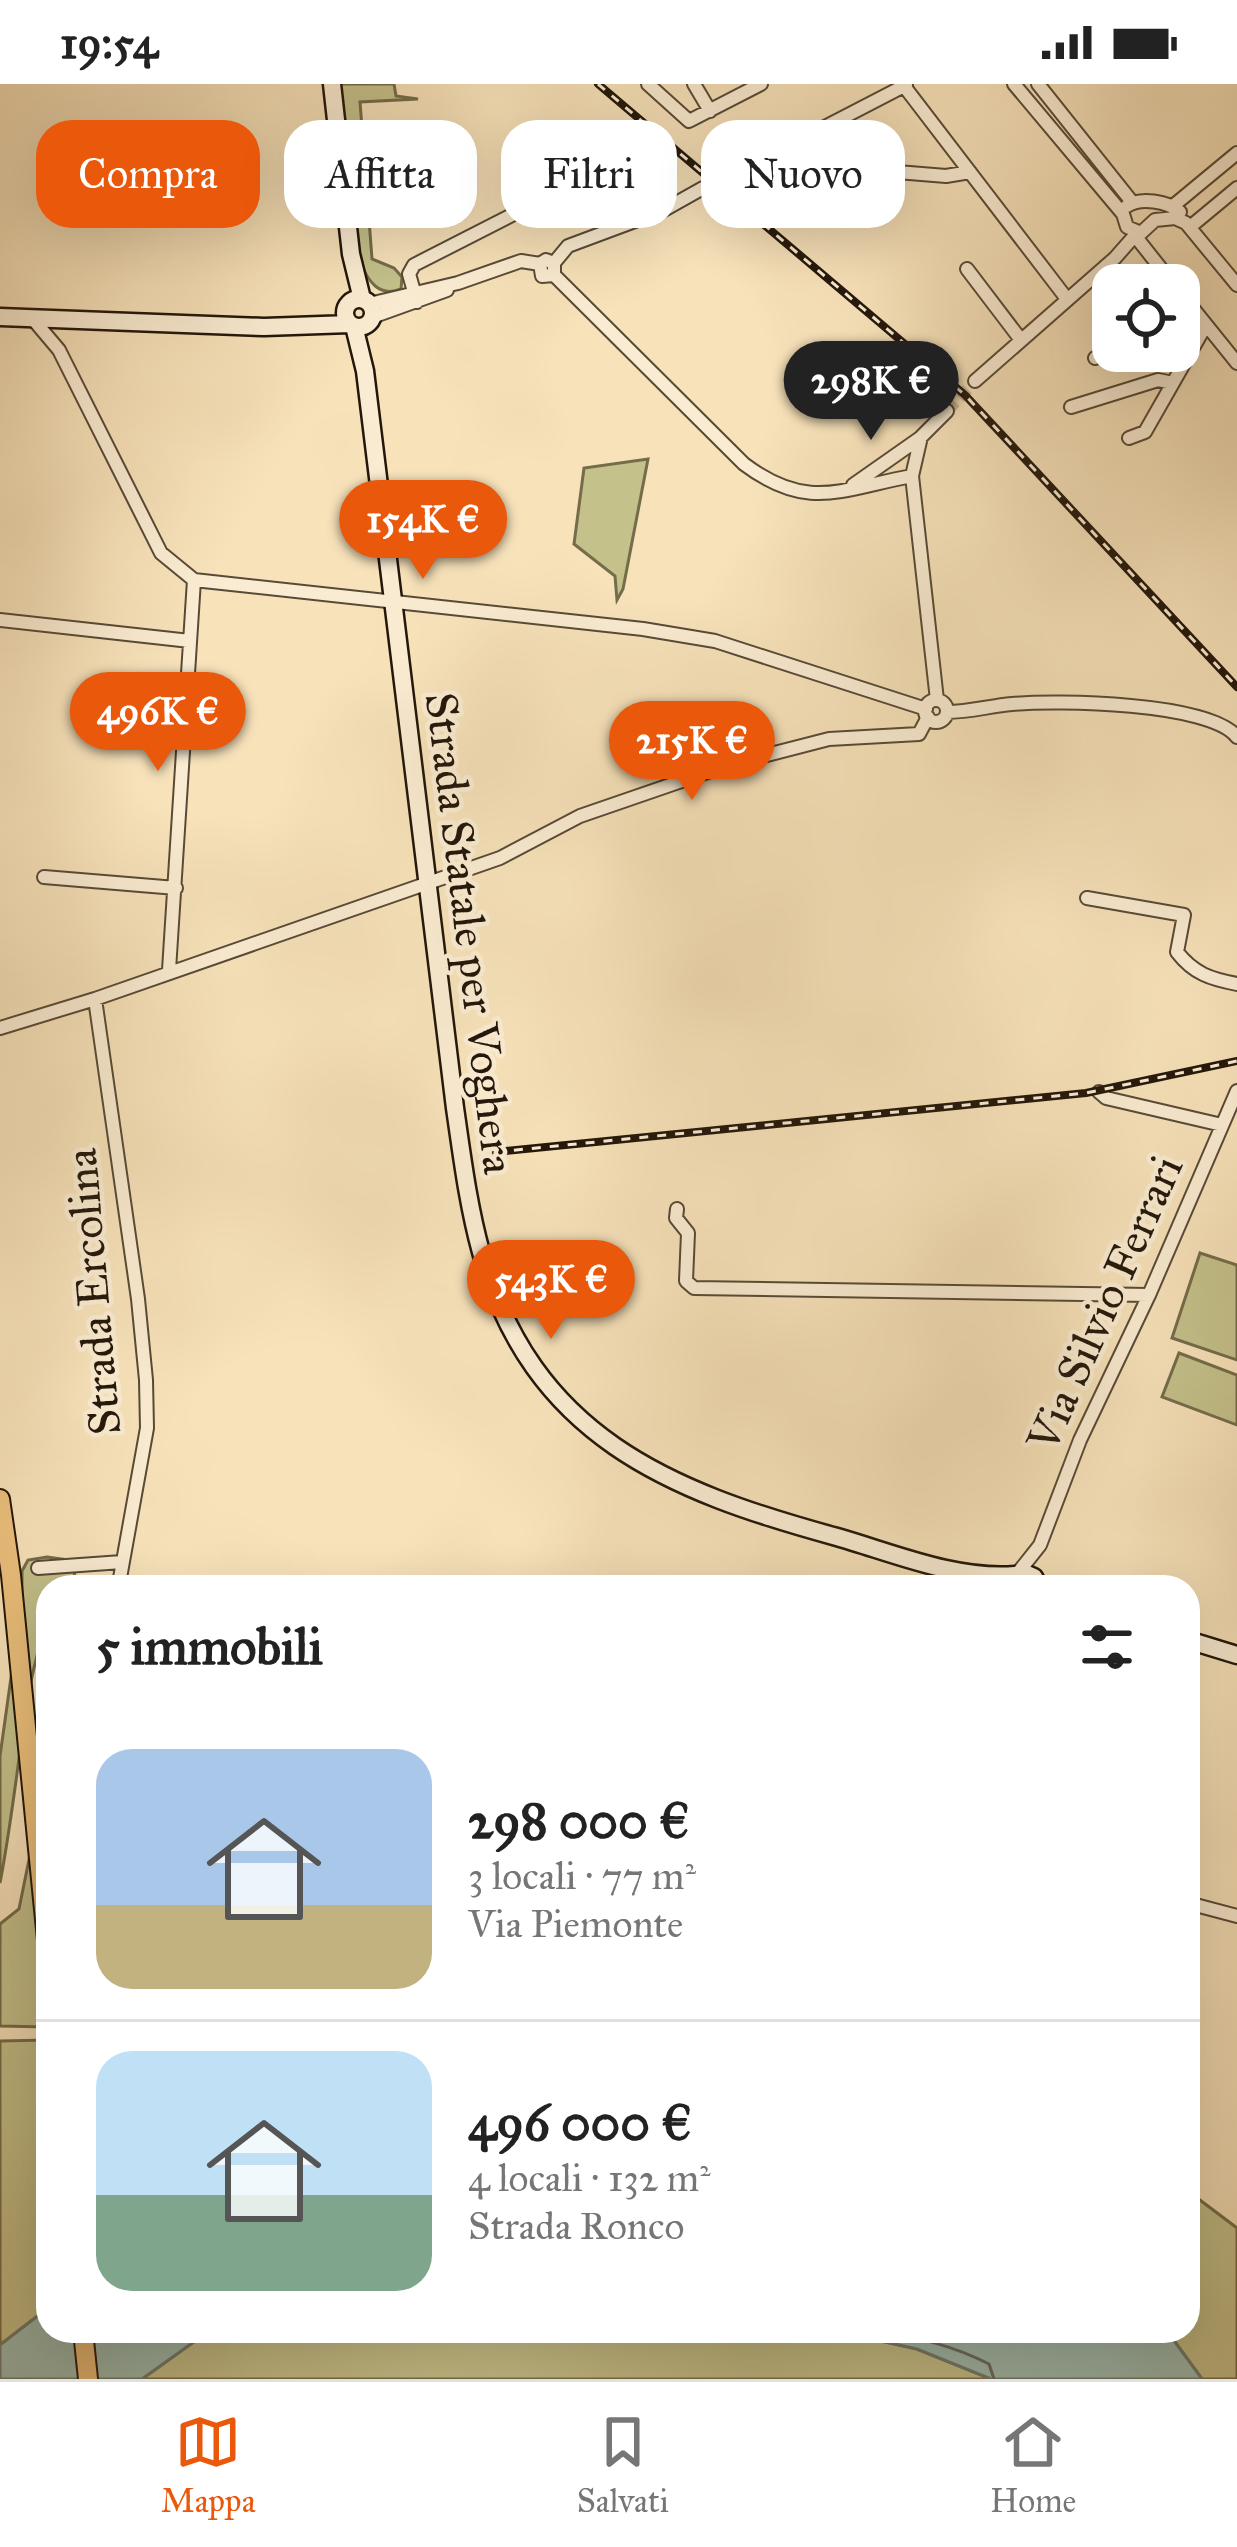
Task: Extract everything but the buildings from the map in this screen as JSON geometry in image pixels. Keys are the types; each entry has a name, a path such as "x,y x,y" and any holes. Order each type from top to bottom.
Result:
{"main road":[{"name":"Strada Statale per Voghera","path":"332,84 455,1108 475,1227 503,1312 551,1387 598,1437 640,1465 796,1526 985,1575"},
{"path":"0,317 264,327 359,313"},
{"path":"0,1499 36,1823"},
{"name":"Strada Statale per Voghera","path":"964,1572 971,1575"},
{"path":"1200,1644 1237,1655"},
{"path":"84,2343 88,2379"}],"street":[{"path":"648,84 689,121 761,84"},
{"path":"694,84 710,110"},
{"path":"1014,84 1127,208"},
{"path":"1039,84 1127,208 1126,227 1157,264"},
{"path":"838,120 906,85 1067,299"},
{"path":"1173,206 1237,153"},
{"path":"1188,225 1237,184 1224,164"},
{"path":"905,173 946,176 970,172"},
{"path":"549,268 568,246 662,211 701,189"},
{"path":"1127,208 1148,203 1173,206 1237,286"},
{"path":"1148,203 1155,220"},
{"path":"975,381 1155,220 1174,218 1188,225"},
{"path":"416,297 409,274 414,266 501,221"},
{"path":"1122,251 1139,251 1155,261"},
{"path":"359,313 521,262 549,268 770,483 808,494 912,476"},
{"path":"967,269 1021,340"},
{"path":"32,317 59,350 161,553 194,580 715,641 930,709"},
{"path":"1200,318 1237,363"},
{"path":"1200,332 1206,325"},
{"path":"1130,438 1145,432 1177,372"},
{"path":"1071,407 1158,380 1173,383"},
{"path":"849,488 921,437 947,411"},
{"path":"921,437 912,476 930,709 938,722 947,712 1034,703 1174,709 1203,716 1237,736"},
{"path":"169,970 194,580"},
{"path":"0,620 190,641"},
{"path":"0,1028 500,858 580,816 728,765 830,739 919,734 930,709"},
{"path":"44,877 176,888"},
{"path":"1087,898 1184,915 1178,952 1190,968 1237,984"},
{"name":"Strada Ercolina","path":"95,999 146,1380 147,1428 120,1575"},
{"name":"Via Silvio Ferrari","path":"1016,1575 1040,1545 1080,1440 1237,1091"},
{"path":"1099,1092 1106,1098 1222,1125"},
{"path":"677,1209 678,1222 688,1233 686,1281 694,1288 1149,1295"},
{"name":"Via Silvio Ferrari","path":"1039,1575 1040,1545"},
{"path":"38,1568 122,1562"},
{"path":"1200,1906 1237,1916"}],"shaded area":[{"path":"340,84 394,84 396,96 418,99 360,102 361,120 344,120"},
{"path":"356,228 370,228 372,259 394,268 402,277 401,289 386,291 375,286 360,262"},
{"path":"648,459 617,600 615,576 574,544 584,468"},
{"path":"1200,1253 1237,1265 1237,1360 1172,1338"},
{"path":"1179,1353 1237,1375 1237,1425 1162,1397"},
{"path":"28,1560 76,1561 74,1575 36,1575 36,1661 0,1883 0,1756 22,1571"},
{"path":"36,1838 36,2027 0,2026 0,1924 19,1909"},
{"path":"36,2040 36,2317 0,2345 0,2041"},
{"path":"1200,2200 1237,2228 1237,2379 1202,2379 1176,2343 1200,2343"},
{"path":"192,2343 890,2343 991,2379 142,2379"}],"water":[{"path":"36,2317 36,2343 192,2343 142,2379 0,2379 0,2345"},
{"path":"890,2343 1176,2343 1202,2379 991,2379"}],"tunnel":[{"path":"947,411 975,381"}],"railway":[{"path":"598,84 965,395 1237,687"},
{"path":"496,1152 1086,1093 1237,1061"}]}
